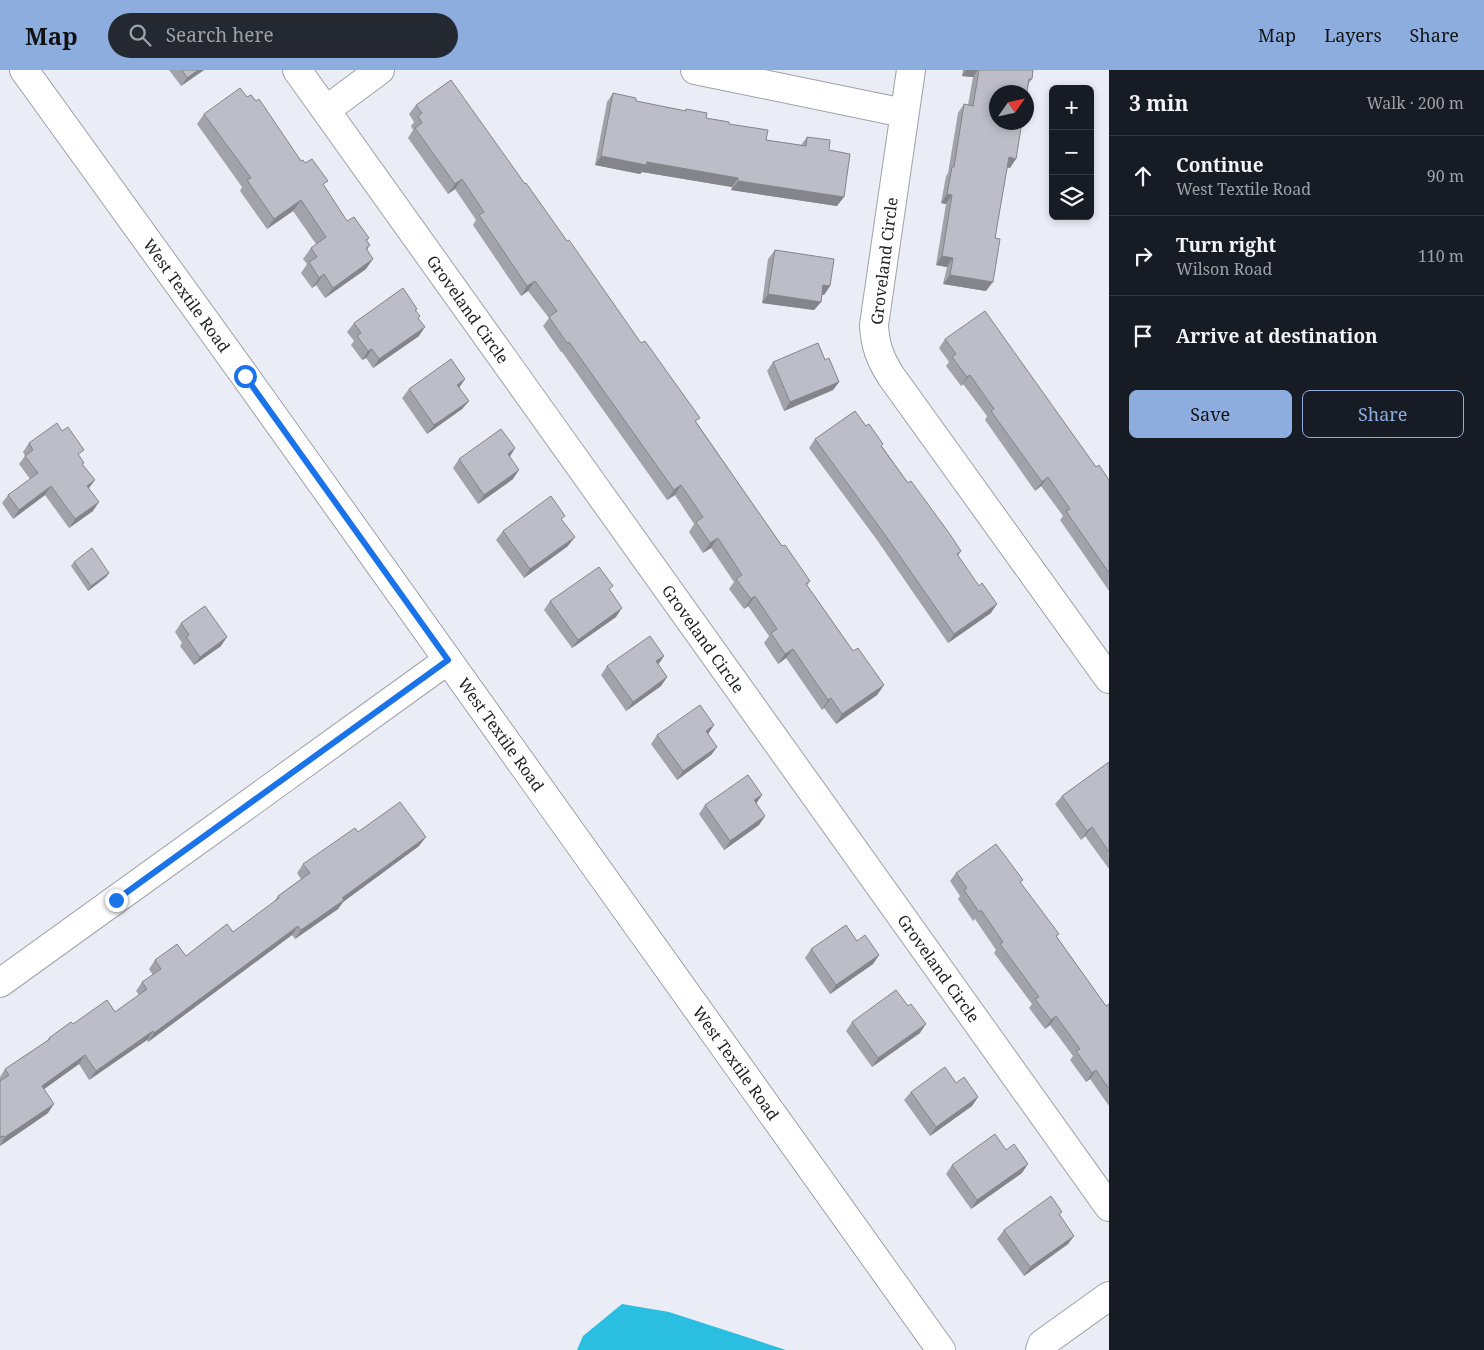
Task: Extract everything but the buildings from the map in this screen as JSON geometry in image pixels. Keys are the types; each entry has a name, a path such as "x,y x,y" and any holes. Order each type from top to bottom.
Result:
{"street":[{"name":"West Textile Road","path":"24,70 941,1350"},
{"name":"Groveland Circle","path":"297,70 1109,1207"},
{"path":"326,110 380,70"},
{"path":"695,70 904,113"},
{"name":"Groveland Circle","path":"911,70 874,325 877,349 883,364 891,376 1109,679"},
{"path":"0,983 448,660"},
{"path":"1040,1350 1042,1344 1109,1296"}],"water":[{"path":"622,1304 669,1312 786,1350 577,1350 583,1336"}],"route":[{"path":"116,900 329,744 448,660 245,376"}]}
